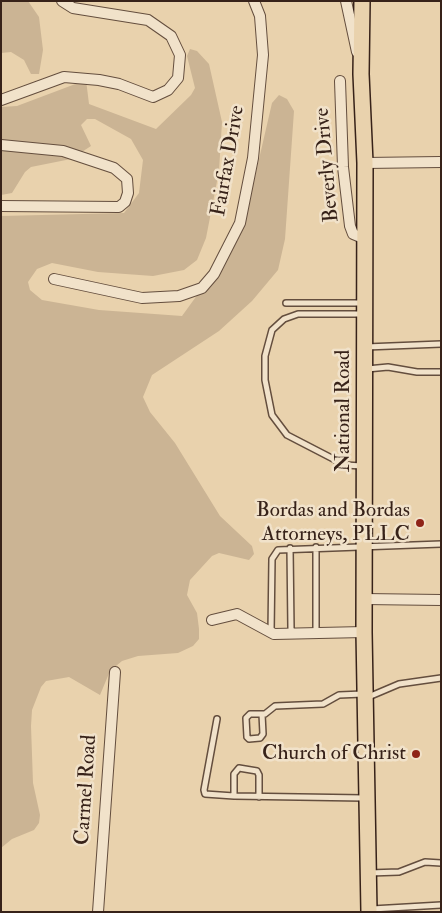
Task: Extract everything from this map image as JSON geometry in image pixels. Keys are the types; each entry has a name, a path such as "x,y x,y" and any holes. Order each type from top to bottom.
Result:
{"main road":[{"name":"National Road","path":"362,1 361,74 365,163 364,632 369,910"}],"street":[{"path":"1,100 64,77 109,82 153,97 168,90 178,78 180,55 171,36 148,20 72,8 62,1"},
{"name":"Fairfax Drive","path":"54,279 142,298 179,296 202,288 214,274 240,223 253,158 263,55 260,16 254,1"},
{"path":"346,1 361,74"},
{"name":"Beverly Drive","path":"340,81 343,166 350,226 354,234 365,239"},
{"path":"1,145 63,151 114,168 126,178 128,193 126,202 119,207 1,206"},
{"path":"365,163 441,162"},
{"path":"364,599 441,600"},
{"path":"212,620 237,614 270,632 364,632"},
{"name":"Carmel Road","path":"98,912 115,672"}],"lane":[{"path":"286,303 365,308"},
{"path":"365,308 298,314 284,319 272,330 267,345 265,380 272,415 287,435 345,465 365,467"},
{"path":"365,347 441,344"},
{"path":"365,369 388,367 416,372 441,372"},
{"path":"270,632 273,554 278,550 316,547 441,544"},
{"path":"316,547 316,632"},
{"path":"290,548 292,629 294,633"},
{"path":"262,714 263,734 260,738 249,739 247,736 246,718 250,714 262,714 275,706 323,704 339,695 366,696 399,684 441,678"},
{"path":"217,719 204,790 205,794 259,797 367,798"},
{"path":"234,796 234,774 239,768 256,771 259,775 259,797"},
{"path":"368,873 398,872 425,862 441,862"},
{"path":"369,910 441,905"}],"shaded area":[{"path":"1,1 28,1 39,17 43,50 39,74 31,74 24,60 11,52 1,53"},
{"path":"190,49 197,51 209,64 222,122 219,171 206,238 197,260 184,270 153,276 98,272 52,263 37,269 28,282 30,290 42,300 99,310 182,316 227,254 244,224 272,103 279,95 287,99 294,111 285,239 278,270 252,301 219,331 152,375 143,397 150,412 175,443 220,516 252,546 254,554 249,560 219,553 212,556 190,580 187,595 197,613 199,629 199,639 193,646 178,653 138,656 122,661 110,671 100,695 69,677 46,681 41,687 32,710 31,726 33,783 40,815 39,823 34,830 12,839 1,848 1,216 124,213 139,193 143,160 131,139 95,119 87,119 81,125 91,146 71,159 31,167 25,172 12,193 1,195 1,107 17,106 86,80 89,104 156,129 191,95 195,88 187,56"}],"place":[{"name":"Bordas and Bordas Attorneys, PLLC","path":"420,523"},
{"name":"Church of Christ","path":"416,754"}]}
